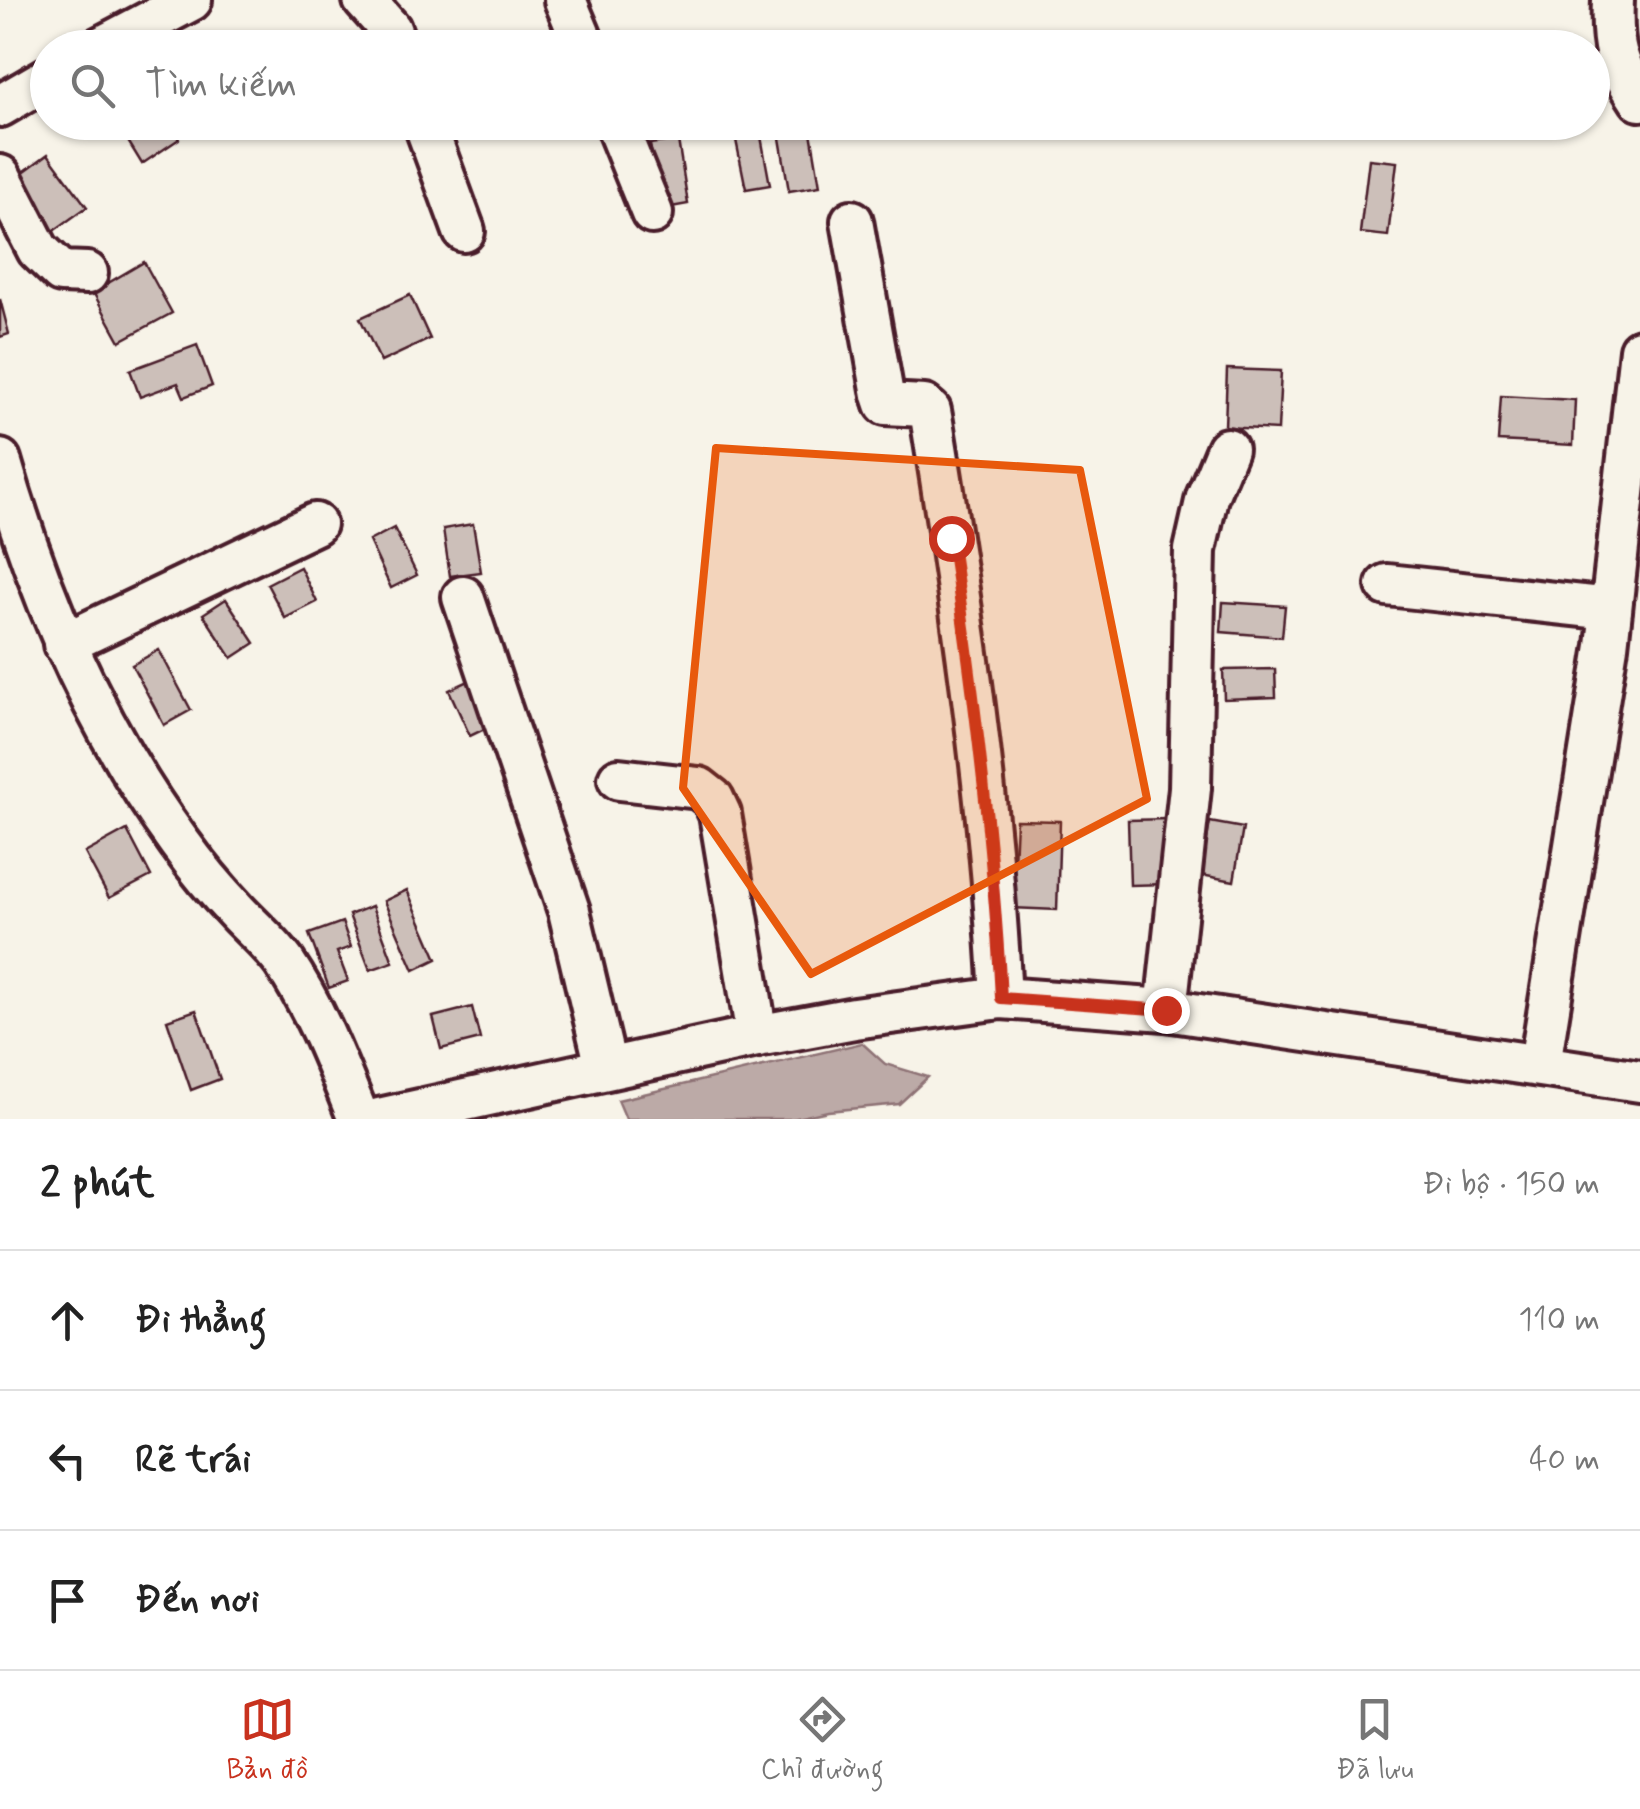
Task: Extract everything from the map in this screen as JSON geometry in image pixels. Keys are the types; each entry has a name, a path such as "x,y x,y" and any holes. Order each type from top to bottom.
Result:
{"street":[{"path":"134,30 191,0"},
{"path":"364,0 390,30"},
{"path":"566,0 578,30"},
{"path":"1613,0 1611,37 1615,56 1639,96"},
{"path":"0,106 30,88"},
{"path":"431,140 464,231"},
{"path":"622,140 652,213"},
{"path":"0,176 38,250 62,272 86,273"},
{"path":"852,221 886,404 924,406 930,411 974,693 996,897 1001,998"},
{"path":"1540,1064 1579,838 1611,609 1640,350"},
{"path":"1166,1010 1190,788 1194,550 1227,448"},
{"path":"0,460 20,529 64,644 117,749 180,843 226,901 282,960 324,1030 359,1119"},
{"path":"64,644 315,524"},
{"path":"1387,586 1611,609"},
{"path":"463,597 569,911 606,1067"},
{"path":"620,779 698,788 720,814 757,1036"},
{"path":"379,1119 757,1036 1001,998 1166,1010 1640,1081"}],"highlighted area":[{"path":"716,448 1080,470 1147,799 811,974 683,788"}],"shaded area":[{"path":"862,1043 885,1064 928,1077 899,1104 792,1119 626,1119 618,1100"}],"building":[{"path":"129,140 178,140 142,164"},
{"path":"678,140 688,204 660,209 650,144"},
{"path":"736,140 762,140 770,185 746,189"},
{"path":"780,140 812,140 820,186 789,191"},
{"path":"48,154 87,207 52,232 14,179"},
{"path":"1369,159 1397,162 1388,236 1360,233"},
{"path":"144,262 172,313 120,341 93,292"},
{"path":"410,295 430,339 381,362 360,318"},
{"path":"0,299 9,334 0,337"},
{"path":"197,345 212,386 184,397 178,383 140,397 130,370"},
{"path":"1227,369 1281,371 1278,430 1225,427"},
{"path":"1501,396 1575,400 1573,445 1498,441"},
{"path":"473,524 481,572 450,576 443,529"},
{"path":"394,528 417,575 391,588 369,541"},
{"path":"300,567 317,602 285,618 267,584"},
{"path":"226,599 255,643 232,658 203,614"},
{"path":"1223,602 1285,606 1282,637 1221,632"},
{"path":"159,650 191,710 164,725 132,665"},
{"path":"1275,669 1276,697 1224,699 1223,670"},
{"path":"473,679 493,725 470,736 449,690"},
{"path":"1167,819 1168,884 1130,885 1128,820"},
{"path":"1016,820 1060,821 1057,910 1012,908"},
{"path":"1210,822 1243,828 1234,881 1201,875"},
{"path":"127,830 151,876 109,898 85,853"},
{"path":"407,890 437,959 414,970 384,901"},
{"path":"372,906 393,962 370,970 349,915"},
{"path":"342,922 351,947 337,952 348,981 329,988 309,934"},
{"path":"472,1007 480,1039 441,1049 433,1017"},
{"path":"196,1010 220,1079 191,1090 167,1020"}],"route":[{"path":"951,538 996,897 1001,998 1166,1010"}]}
